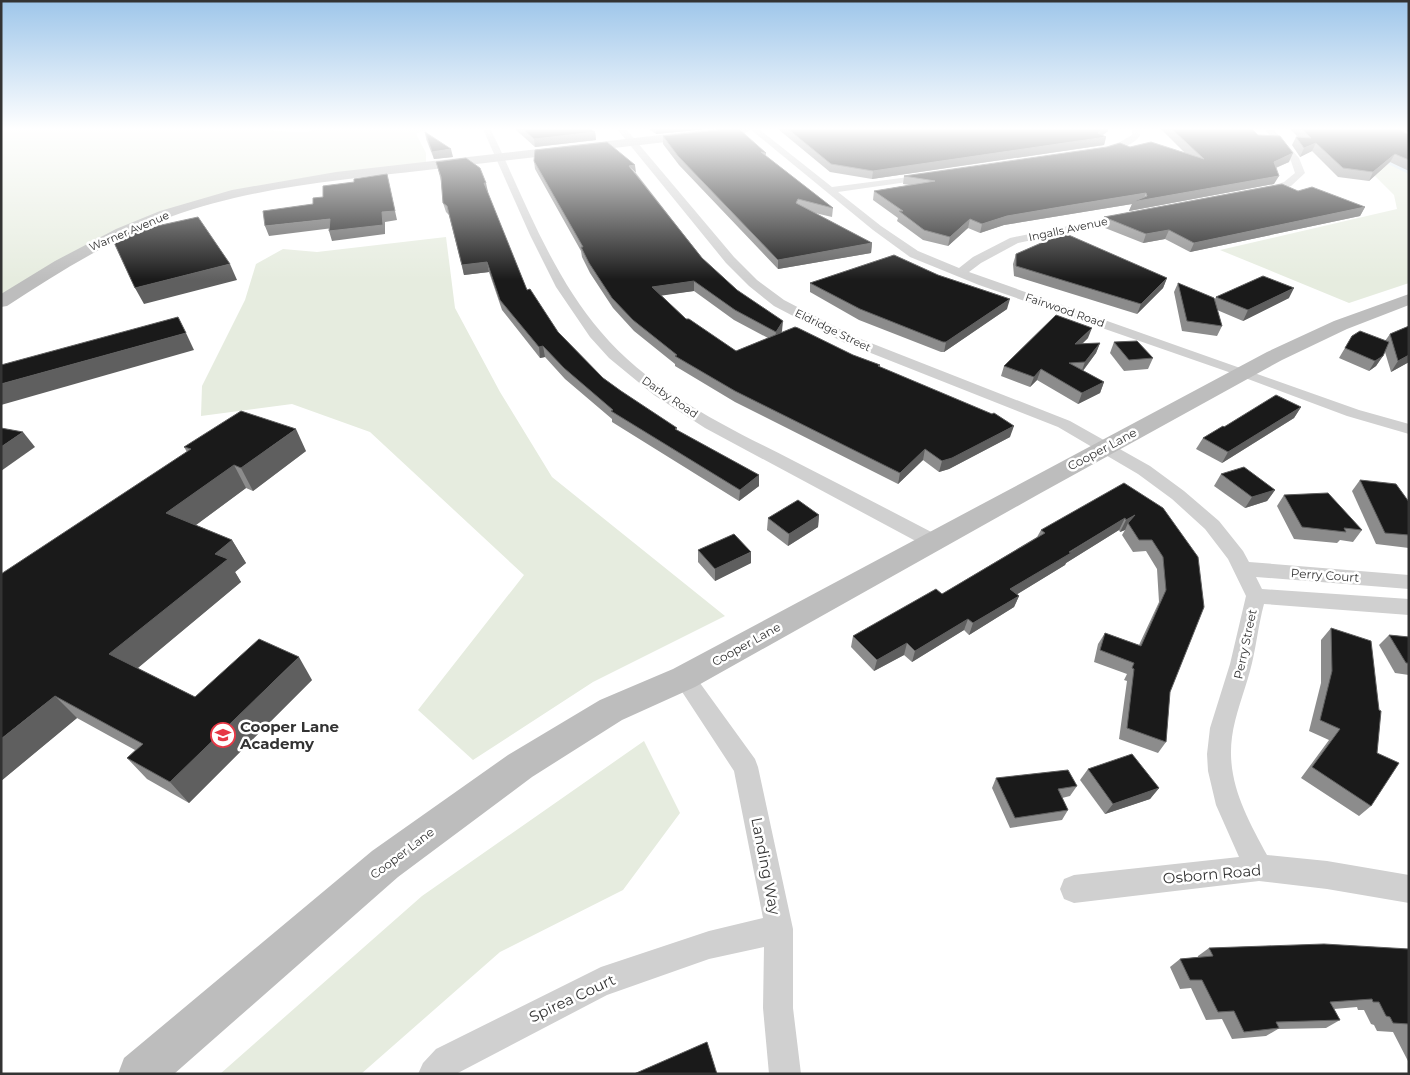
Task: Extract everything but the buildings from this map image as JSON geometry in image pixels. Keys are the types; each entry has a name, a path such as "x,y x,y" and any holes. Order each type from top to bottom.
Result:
{"street":[{"name":"Warner Avenue","path":"1,302 58,264 97,243 166,214 249,190 317,179"},
{"name":"Darby Road","path":"510,179 552,268 571,301 596,336 622,362 651,386 696,415 932,541"},
{"name":"Eldridge Street","path":"663,179 730,260 752,283 778,303 848,339 1064,424 1105,447"},
{"name":"Fairwood Road","path":"817,179 902,247 914,254 1354,413 1409,429"},
{"path":"830,190 907,179"},
{"path":"1251,195 1279,188 1293,179"},
{"name":"Ingalls Avenue","path":"961,272 977,260 1014,240 1135,215"},
{"name":"Cooper Lane","path":"140,1074 385,864 520,766 611,710 684,678 932,541 1245,373 1322,334 1360,317 1409,299"},
{"name":"Perry Street","path":"1105,447 1144,470 1178,495 1212,525 1236,556 1256,596 1251,610 1246,647 1220,738 1220,773 1231,811 1259,868"},
{"name":"Perry Court","path":"1242,569 1409,582"},
{"name":"Perry Court","path":"1256,596 1409,607"},
{"name":"Landing Way","path":"684,678 746,767 779,929 778,1008 785,1074"},
{"name":"Osborn Road","path":"1074,888 1259,868 1327,874 1409,890"},
{"name":"Spirea Court","path":"434,1074 447,1060 601,982 709,945 779,929"}],"shaded area":[{"path":"1,179 323,179 270,186 135,226 1,302"},
{"path":"1378,179 1409,179 1409,283 1349,303 1220,250 1397,209 1394,195"},
{"path":"446,237 455,308 500,392 552,477 725,616 593,682 473,760 418,710 524,575 370,432 292,404 201,416 202,386 245,300 256,264 283,249 317,252"},
{"path":"644,741 680,813 623,890 500,952 361,1074 220,1074 422,896"}],"place":[{"name":"Cooper Lane Academy","path":"223,735"}]}
